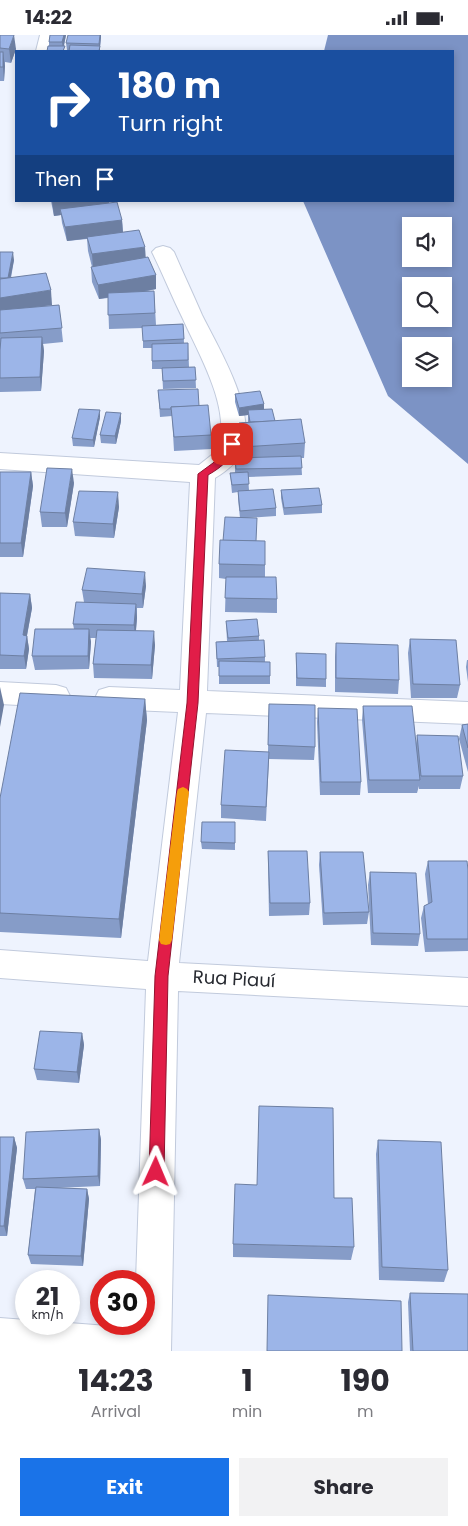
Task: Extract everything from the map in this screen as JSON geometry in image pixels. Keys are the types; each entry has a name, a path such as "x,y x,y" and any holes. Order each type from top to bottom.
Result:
{"street":[{"path":"45,50 50,35"},
{"path":"0,461 203,474 217,466 228,454 232,444 232,421 219,372 163,252"},
{"path":"0,1336 152,1350 162,976 193,703 203,474"},
{"path":"0,693 193,703 468,713"},
{"name":"Rua Piauí","path":"0,965 162,976 468,992"}],"water":[{"path":"328,35 468,35 468,464 388,396 303,202 454,202 454,50 324,50"}],"building":[{"path":"0,35 14,35 9,49 0,48"},
{"path":"50,35 64,35 62,42 49,42"},
{"path":"68,35 100,35 99,44 66,43"},
{"path":"70,45 100,46 99,50 69,50"},
{"path":"48,46 65,46 63,50 47,50"},
{"path":"0,52 3,52 3,67 0,67"},
{"path":"117,202 122,220 65,227 60,209"},
{"path":"139,230 145,247 92,254 87,237"},
{"path":"0,252 13,252 8,278 0,278"},
{"path":"148,257 156,275 98,285 91,267"},
{"path":"46,273 51,290 0,298 0,279"},
{"path":"154,291 155,313 108,315 108,293"},
{"path":"59,305 62,328 0,333 0,310"},
{"path":"183,324 184,339 143,341 142,326"},
{"path":"42,337 40,377 0,378 1,338"},
{"path":"188,343 188,360 152,361 152,344"},
{"path":"195,367 196,380 163,381 162,368"},
{"path":"198,389 199,406 160,409 158,390"},
{"path":"260,391 264,404 239,408 235,394"},
{"path":"208,405 211,435 174,437 171,407"},
{"path":"79,409 100,410 93,440 72,438"},
{"path":"272,409 275,421 250,422 248,410"},
{"path":"106,412 121,413 115,436 100,435"},
{"path":"301,419 305,443 242,447 239,423"},
{"path":"301,456 302,468 236,469 235,458"},
{"path":"47,468 72,469 65,513 40,512"},
{"path":"0,472 31,472 21,543 0,543"},
{"path":"248,472 249,484 232,485 230,473"},
{"path":"319,488 322,505 284,508 281,490"},
{"path":"273,489 276,508 240,511 238,491"},
{"path":"79,491 118,492 113,524 73,522"},
{"path":"225,517 257,518 256,541 223,541"},
{"path":"220,540 265,541 265,565 219,564"},
{"path":"87,568 145,572 142,594 82,590"},
{"path":"226,577 276,577 277,599 225,598"},
{"path":"0,593 30,594 23,635 27,636 24,656 0,655"},
{"path":"76,602 136,604 134,625 73,624"},
{"path":"257,619 259,636 228,638 226,621"},
{"path":"35,629 89,629 88,656 32,656"},
{"path":"97,630 154,631 151,665 93,664"},
{"path":"410,639 456,640 460,685 413,684"},
{"path":"264,640 265,657 217,659 216,642"},
{"path":"336,643 398,645 399,680 336,678"},
{"path":"296,653 326,654 326,679 297,678"},
{"path":"219,661 270,662 270,676 219,676"},
{"path":"20,693 145,699 119,919 0,913 0,798"},
{"path":"269,704 315,705 315,747 268,745"},
{"path":"363,706 412,706 420,780 369,780"},
{"path":"318,708 357,709 361,782 321,782"},
{"path":"468,724 468,748 462,725"},
{"path":"417,735 458,736 463,776 421,776"},
{"path":"225,750 269,752 266,807 221,805"},
{"path":"202,822 235,822 235,843 201,842"},
{"path":"268,851 307,851 310,903 270,903"},
{"path":"320,852 363,852 369,912 324,913"},
{"path":"428,861 467,861 468,939 427,939 424,906 432,902"},
{"path":"370,872 416,873 420,934 373,933"},
{"path":"40,1031 82,1033 77,1072 34,1069"},
{"path":"259,1106 333,1108 334,1198 352,1198 354,1247 233,1244 235,1184 257,1185"},
{"path":"99,1129 98,1176 23,1179 26,1132"},
{"path":"0,1137 14,1137 4,1226 0,1226"},
{"path":"378,1140 441,1142 448,1270 382,1267"},
{"path":"36,1187 87,1189 81,1256 28,1255"},
{"path":"410,1293 468,1294 468,1351 413,1351"},
{"path":"268,1295 401,1301 402,1351 267,1351"}],"slow traffic":[{"path":"166,940 183,792"}],"route":[{"path":"156,1172 162,976 193,703 203,474 217,466 228,454 232,444"}]}
